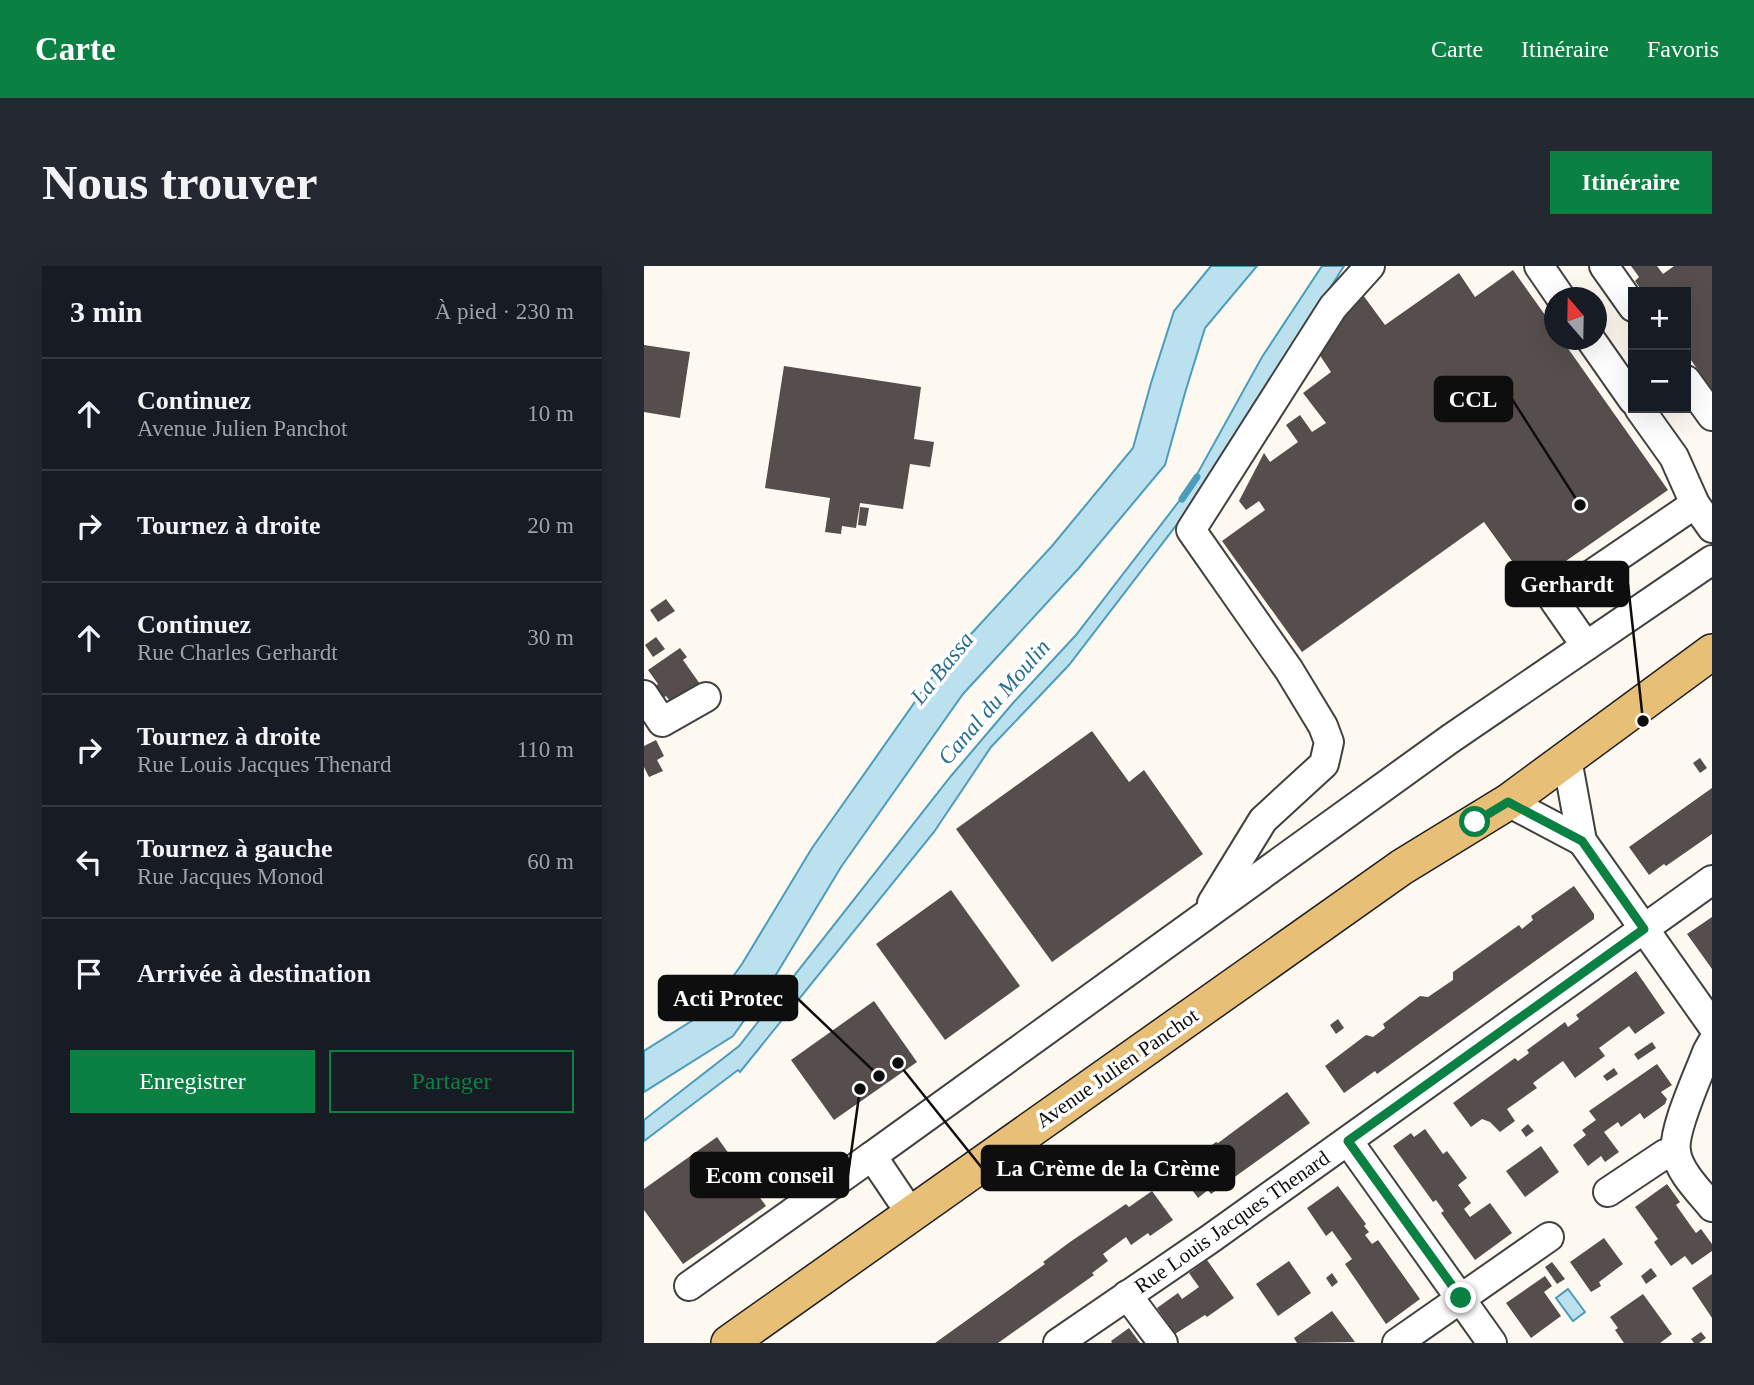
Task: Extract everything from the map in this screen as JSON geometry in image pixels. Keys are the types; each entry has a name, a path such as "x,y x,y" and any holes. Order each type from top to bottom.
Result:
{"main road":[{"name":"Avenue Julien Panchot","path":"729,1343 1402,867 1508,802 1712,652"},
{"name":"Avenue Julien Panchot","path":"1402,867 1493,790 1587,725 1682,674"}],"street":[{"path":"1205,915 1263,820 1324,764 1329,742 1323,726 1289,670 1191,530 1332,307 1370,266"},
{"path":"1539,266 1553,287"},
{"path":"1604,266 1628,300"},
{"path":"1598,350 1628,393"},
{"path":"1691,387 1712,416"},
{"path":"1643,413 1674,457 1695,504 1712,528"},
{"path":"1586,646 1554,600 1695,504"},
{"path":"689,1286 1450,739 1712,560"},
{"path":"644,695 662,722 706,697"},
{"path":"1567,759 1582,841 1712,1025"},
{"path":"1508,802 1582,841"},
{"name":"Rue Louis Jacques Thenard","path":"1058,1343 1348,1141 1712,880"},
{"path":"1712,1043 1678,1131 1676,1152 1686,1172 1712,1207"},
{"path":"1348,1141 1492,1343"},
{"path":"1608,1192 1665,1154 1676,1152"},
{"path":"872,1156 911,1214"},
{"path":"1397,1343 1549,1237"},
{"path":"1128,1295 1163,1343"}],"water":[{"name":"La Bassa","path":"1211,266 1257,266 1205,328 1165,465 1078,569 963,694 841,867 771,983 733,1036 644,1092 644,1051 709,1010 742,964 812,848 936,672 1052,546 1133,448 1174,311"},
{"path":"1322,266 1344,266 1198,497 1069,665 991,747 934,832 740,1072 738,1070 644,1141 644,1120 739,1046 951,776 1076,635 1190,487 1262,357"},
{"path":"1568,1289 1585,1312 1573,1321 1556,1298"}],"building":[{"path":"1631,266 1657,266 1663,274 1674,266 1712,266 1712,390 1691,360 1691,287 1639,287 1635,281 1639,277"},
{"path":"1513,270 1544,314 1544,350 1569,350 1668,490 1530,586 1484,522 1302,652 1222,541 1265,510 1259,501 1246,510 1239,501 1264,453 1270,462 1298,442 1286,425 1300,415 1312,432 1326,423 1303,393 1331,372 1315,348 1363,295 1385,325 1459,273 1475,297"},
{"path":"644,345 690,352 680,418 644,412"},
{"path":"784,366 921,387 914,439 934,442 930,467 910,464 903,509 860,503 856,528 842,526 841,534 825,532 830,498 765,488"},
{"path":"860,507 869,508 866,526 858,525"},
{"path":"666,599 675,611 658,622 650,610"},
{"path":"656,637 665,649 653,657 645,645"},
{"path":"680,648 687,657 683,660 700,684 672,704 666,696 661,699 653,688 658,684 648,670"},
{"path":"1092,731 1129,782 1144,770 1203,854 1052,962 956,829"},
{"path":"656,740 664,756 657,760 663,771 649,777 644,767 644,746"},
{"path":"1700,758 1707,768 1700,773 1693,763"},
{"path":"1712,788 1712,834 1649,875 1629,847"},
{"path":"1574,886 1594,914 1594,919 1377,1074 1375,1071 1344,1093 1325,1066 1366,1035 1373,1037 1385,1028 1383,1024 1420,996 1428,997 1453,980 1453,972 1519,925 1522,929 1533,920 1531,916"},
{"path":"951,890 1020,986 945,1040 876,944"},
{"path":"1712,917 1712,969 1687,934"},
{"path":"1636,971 1665,1013 1635,1034 1629,1026 1599,1048 1605,1056 1575,1078 1563,1061 1533,1083 1537,1088 1507,1109 1515,1121 1500,1132 1490,1122 1482,1119 1471,1127 1453,1103 1515,1058 1518,1061 1529,1053 1527,1050 1565,1022 1568,1027 1579,1019 1576,1015"},
{"path":"874,1001 917,1062 834,1120 791,1060"},
{"path":"1338,1019 1344,1028 1336,1034 1330,1025"},
{"path":"1652,1042 1656,1048 1638,1060 1634,1054"},
{"path":"1657,1064 1672,1085 1661,1092 1667,1099 1665,1104 1644,1119 1640,1113 1621,1127 1618,1122 1604,1132 1619,1152 1605,1162 1601,1156 1588,1166 1573,1145 1586,1135 1582,1130 1596,1120 1589,1111"},
{"path":"1614,1068 1618,1074 1607,1081 1603,1076"},
{"path":"1287,1092 1310,1123 1211,1194 1208,1190 1198,1198 1184,1179 1211,1159 1205,1150"},
{"path":"1528,1124 1534,1131 1526,1137 1521,1130"},
{"path":"1425,1129 1443,1154 1447,1151 1467,1178 1458,1185 1471,1203 1464,1209 1470,1217 1490,1203 1512,1233 1475,1260 1441,1213 1444,1211 1436,1200 1433,1202 1393,1146 1411,1133 1414,1137"},
{"path":"717,1137 766,1206 683,1264 644,1210 644,1189"},
{"path":"1541,1146 1559,1172 1525,1197 1506,1171"},
{"path":"1667,1184 1680,1202 1676,1205 1696,1233 1701,1229 1712,1244 1712,1251 1692,1265 1685,1256 1671,1266 1654,1242 1658,1239 1635,1207"},
{"path":"1338,1186 1366,1224 1364,1226 1369,1232 1365,1235 1372,1244 1378,1240 1420,1299 1386,1324 1345,1264 1352,1259 1332,1231 1326,1236 1307,1208"},
{"path":"1152,1191 1173,1220 1131,1245 1126,1237 1103,1254 1108,1261 1092,1273 1094,1275 998,1343 935,1343 1045,1264 1043,1262 1070,1242 1126,1204 1129,1207"},
{"path":"1604,1238 1623,1264 1599,1282 1601,1286 1591,1292 1570,1262"},
{"path":"1207,1260 1234,1298 1207,1317 1205,1315 1175,1334 1157,1308 1178,1293 1182,1299 1199,1287 1189,1273"},
{"path":"1289,1261 1311,1293 1278,1316 1256,1284"},
{"path":"1552,1262 1565,1279 1557,1284 1545,1267"},
{"path":"1651,1268 1657,1276 1646,1284 1641,1276"},
{"path":"1332,1273 1338,1282 1332,1287 1326,1278"},
{"path":"1712,1274 1712,1318 1692,1288"},
{"path":"1545,1276 1552,1286 1544,1292 1561,1316 1531,1338 1506,1303"},
{"path":"1643,1294 1672,1334 1660,1343 1624,1343 1610,1317"},
{"path":"1332,1311 1355,1342 1297,1343 1294,1338"},
{"path":"1129,1328 1140,1343 1112,1343 1111,1341"},
{"path":"1701,1332 1706,1338 1694,1343 1691,1339"}],"waterway":[{"name":"Canal du Moulin","path":"1182,499 1197,477"}],"place":[{"name":"CCL","path":"1580,505"},
{"name":"Gerhardt","path":"1643,721"},
{"name":"La Crème de la Crème","path":"898,1063"},
{"name":"Acti Protec","path":"879,1076"},
{"name":"Ecom conseil","path":"860,1089"}],"route":[{"path":"1461,1298 1348,1141 1644,929 1582,841 1508,802 1475,822"}]}
